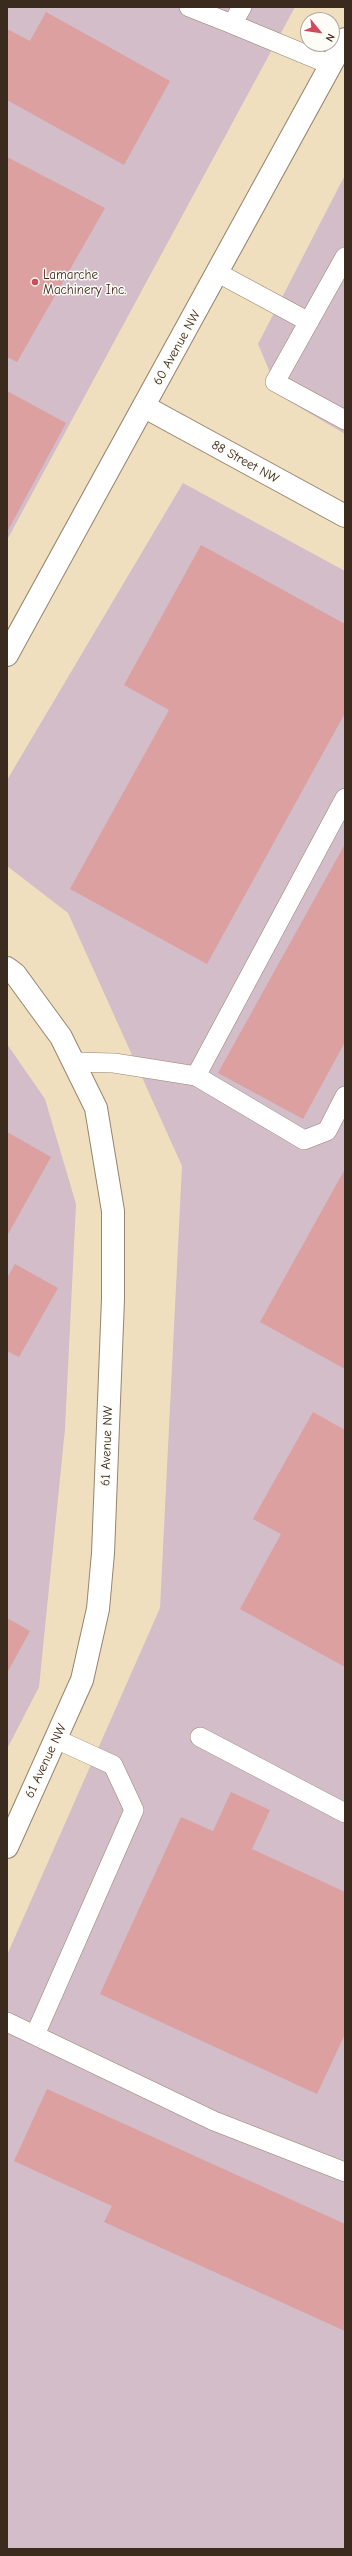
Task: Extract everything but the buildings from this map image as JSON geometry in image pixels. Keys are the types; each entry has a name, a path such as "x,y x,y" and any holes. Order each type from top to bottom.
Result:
{"street":[{"name":"60 Avenue NW","path":"7,655 145,407 345,39"},
{"name":"88 Street NW","path":"145,407 345,516"},
{"name":"61 Avenue NW","path":"7,968 15,974 61,1037 96,1108 113,1212 113,1299 102,1553 98,1609 82,1680 7,1847"}],"lane":[{"path":"189,7 331,65"},
{"path":"232,24 242,7"},
{"path":"345,257 275,382 345,420"},
{"path":"218,273 308,322"},
{"path":"196,1076 345,798"},
{"path":"73,1062 114,1063 196,1076 304,1140 327,1130 345,1096"},
{"path":"200,1737 345,1814"},
{"path":"35,2036 134,1810 113,1766 56,1739"},
{"path":"7,2022 214,2121 345,2172"}],"shaded area":[{"path":"7,7 295,7 7,540"},
{"path":"345,175 345,434 280,396 258,344"},
{"path":"183,483 345,571 345,2549 7,2549 7,1955 160,1608 182,1166 68,913 7,866 7,780"},
{"path":"7,1044 45,1099 76,1204 65,1429 39,1687 7,1749"}],"place":[{"name":"Lamarche Machinery Inc.","path":"35,282"}]}
